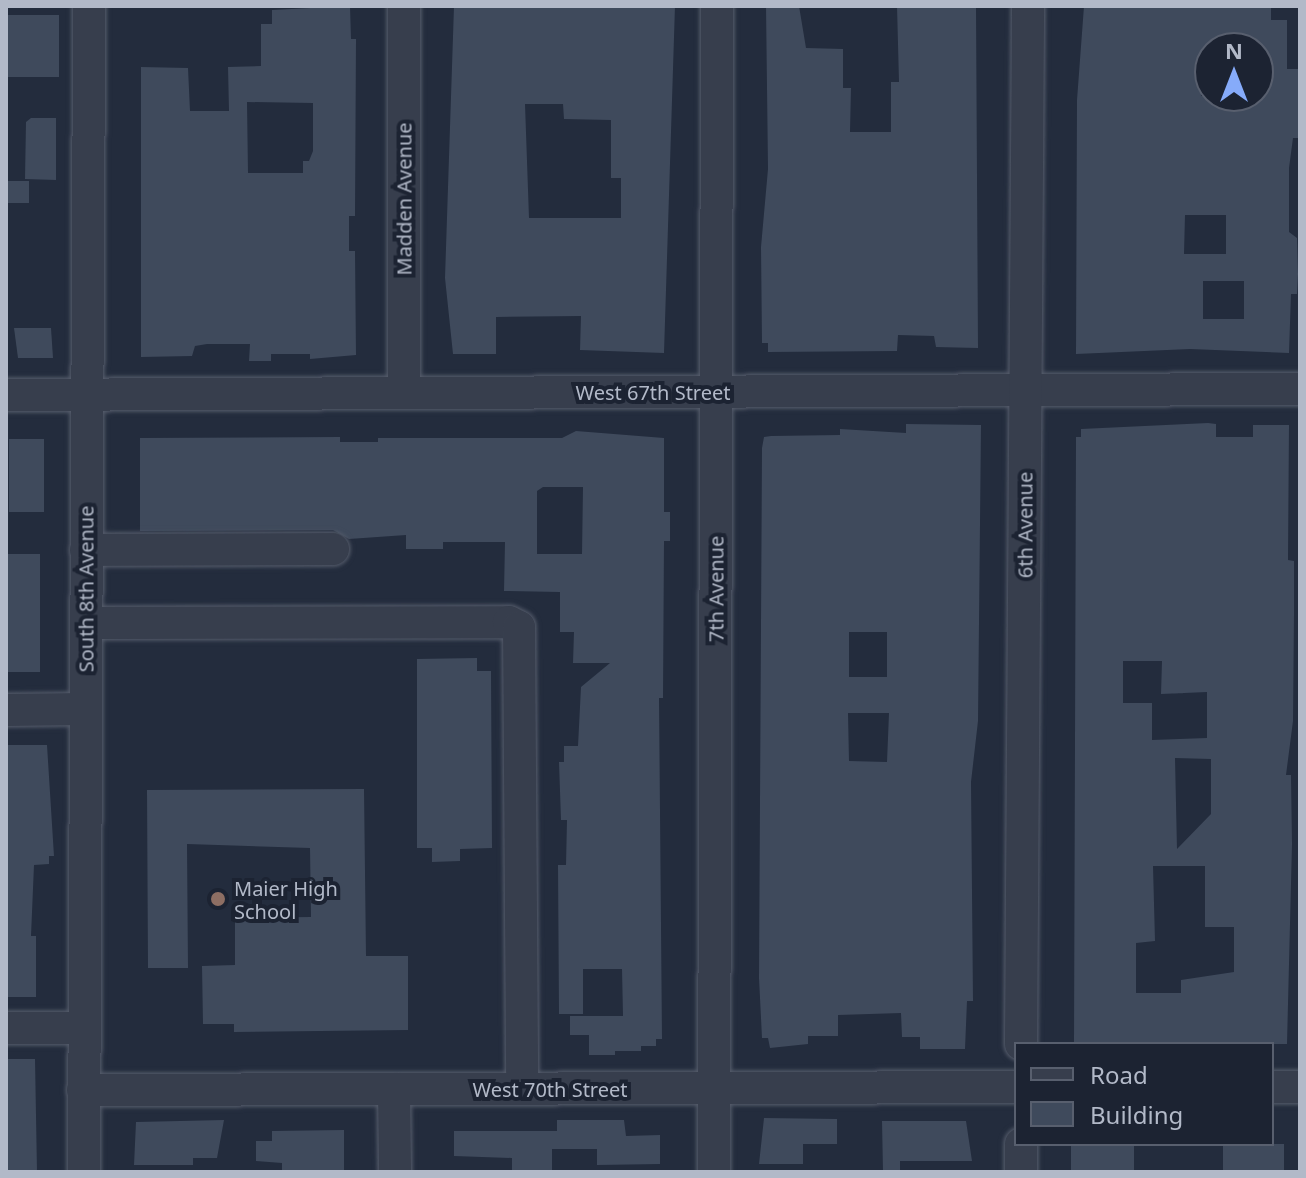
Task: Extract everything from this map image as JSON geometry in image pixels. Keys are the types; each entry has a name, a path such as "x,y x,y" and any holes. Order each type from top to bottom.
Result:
{"street":[{"name":"South 8th Avenue","path":"84,1172 89,6"},
{"name":"Madden Avenue","path":"404,6 404,392"},
{"name":"7th Avenue","path":"714,1172 717,6"},
{"name":"6th Avenue","path":"1021,1042 1028,6"},
{"name":"West 67th Street","path":"6,395 1300,389"},
{"path":"86,550 333,549"},
{"path":"87,623 509,622 519,627 522,1089"},
{"path":"6,710 85,709"},
{"path":"6,1028 84,1028"},
{"name":"West 70th Street","path":"83,1090 1014,1087"},
{"path":"1274,1087 1300,1087"},
{"path":"394,1089 395,1172"},
{"path":"1021,1146 1021,1172"}],"building":[{"path":"350,6 351,39 356,39 355,216 349,216 349,251 355,251 356,355 310,359 310,354 271,354 271,361 249,361 250,344 207,344 195,346 192,356 141,357 141,67 188,68 190,111 229,111 228,67 261,66 261,24 272,24 272,10","holes":["247,102 313,103 313,151 309,161 303,161 303,173 248,173"]},
{"path":"454,6 675,6 664,353 580,350 581,316 496,317 496,354 453,354 445,278","holes":["525,104 563,104 564,119 611,120 611,178 621,178 621,218 529,218"]},
{"path":"766,6 799,6 806,48 843,49 843,88 851,88 850,132 891,132 891,82 899,82 897,6 976,6 978,348 936,347 934,336 898,335 897,351 768,352 768,343 762,343 761,247 768,169"},
{"path":"1084,6 1271,6 1271,20 1287,20 1287,69 1298,69 1299,138 1293,138 1289,168 1289,232 1297,238 1298,274 1297,294 1291,294 1289,353 1190,349 1076,354 1077,100","holes":["1185,215 1226,215 1226,254 1184,254","1203,281 1244,281 1244,319 1203,319"]},
{"path":"6,15 59,15 59,77 6,77"},
{"path":"31,118 56,118 56,180 25,179 26,122"},
{"path":"6,181 29,181 29,203 6,203"},
{"path":"14,328 51,328 53,358 18,358"},
{"path":"1208,423 1216,424 1216,437 1253,437 1253,425 1289,425 1288,560 1294,561 1294,613 1293,721 1286,775 1291,775 1292,844 1287,1044 1074,1042 1076,437 1081,437 1081,429","holes":["1123,661 1162,661 1161,694 1207,692 1207,738 1152,740 1152,703 1123,703","1175,758 1211,759 1211,814 1177,849","1153,866 1205,866 1205,927 1234,927 1234,972 1181,980 1181,993 1136,993 1136,943 1155,941"]},
{"path":"906,424 981,425 978,721 971,782 973,1001 967,1001 965,1049 920,1049 920,1037 902,1037 901,1013 838,1015 838,1036 808,1036 808,1044 770,1048 768,1038 762,1038 759,978 764,437 840,435 840,429 906,433","holes":["849,632 887,632 887,677 849,677","848,713 889,713 887,762 849,761"]},
{"path":"576,431 664,438 664,512 670,512 670,541 664,541 663,698 659,698 662,1039 656,1039 656,1046 641,1046 641,1051 615,1051 615,1055 589,1055 589,1035 570,1035 570,1016 623,1016 622,969 583,969 583,1014 559,1014 558,865 566,865 567,820 561,820 559,762 564,762 564,746 578,746 581,687 610,663 573,663 574,632 560,632 560,592 504,591 505,542 443,542 443,549 406,549 406,535 349,539 333,530 140,531 140,438 340,437 340,442 378,442 378,438 562,438","holes":["543,487 583,487 582,554 537,554 537,491"]},
{"path":"9,439 44,439 44,512 9,512"},
{"path":"6,554 40,554 40,672 6,672"},
{"path":"477,658 477,671 491,671 492,848 460,849 460,861 432,862 432,848 417,848 417,659"},
{"path":"6,745 47,745 54,856 49,856 49,864 34,865 31,936 36,936 36,997 6,997"},
{"path":"364,789 366,956 408,956 408,1030 234,1032 234,1024 203,1024 202,966 235,965 235,918 311,917 310,848 187,844 188,968 148,968 147,790"},
{"path":"6,1059 35,1059 37,1172 8,1172"},
{"path":"764,1118 837,1119 837,1144 803,1144 803,1164 759,1164"},
{"path":"224,1120 217,1158 193,1158 193,1165 134,1165 136,1122"},
{"path":"557,1120 624,1120 626,1136 660,1135 660,1164 597,1165 597,1149 552,1149 552,1172 512,1172 512,1158 454,1156 454,1131 557,1131"},
{"path":"882,1121 966,1121 972,1161 900,1161 900,1172 883,1172"},
{"path":"344,1130 344,1172 282,1172 282,1163 256,1161 256,1141 272,1141 272,1131"},
{"path":"1284,1144 1284,1172 1223,1172 1223,1146"},
{"path":"1071,1146 1134,1146 1134,1172 1071,1172"}],"place":[{"name":"Maier High School","path":"218,899"}]}
